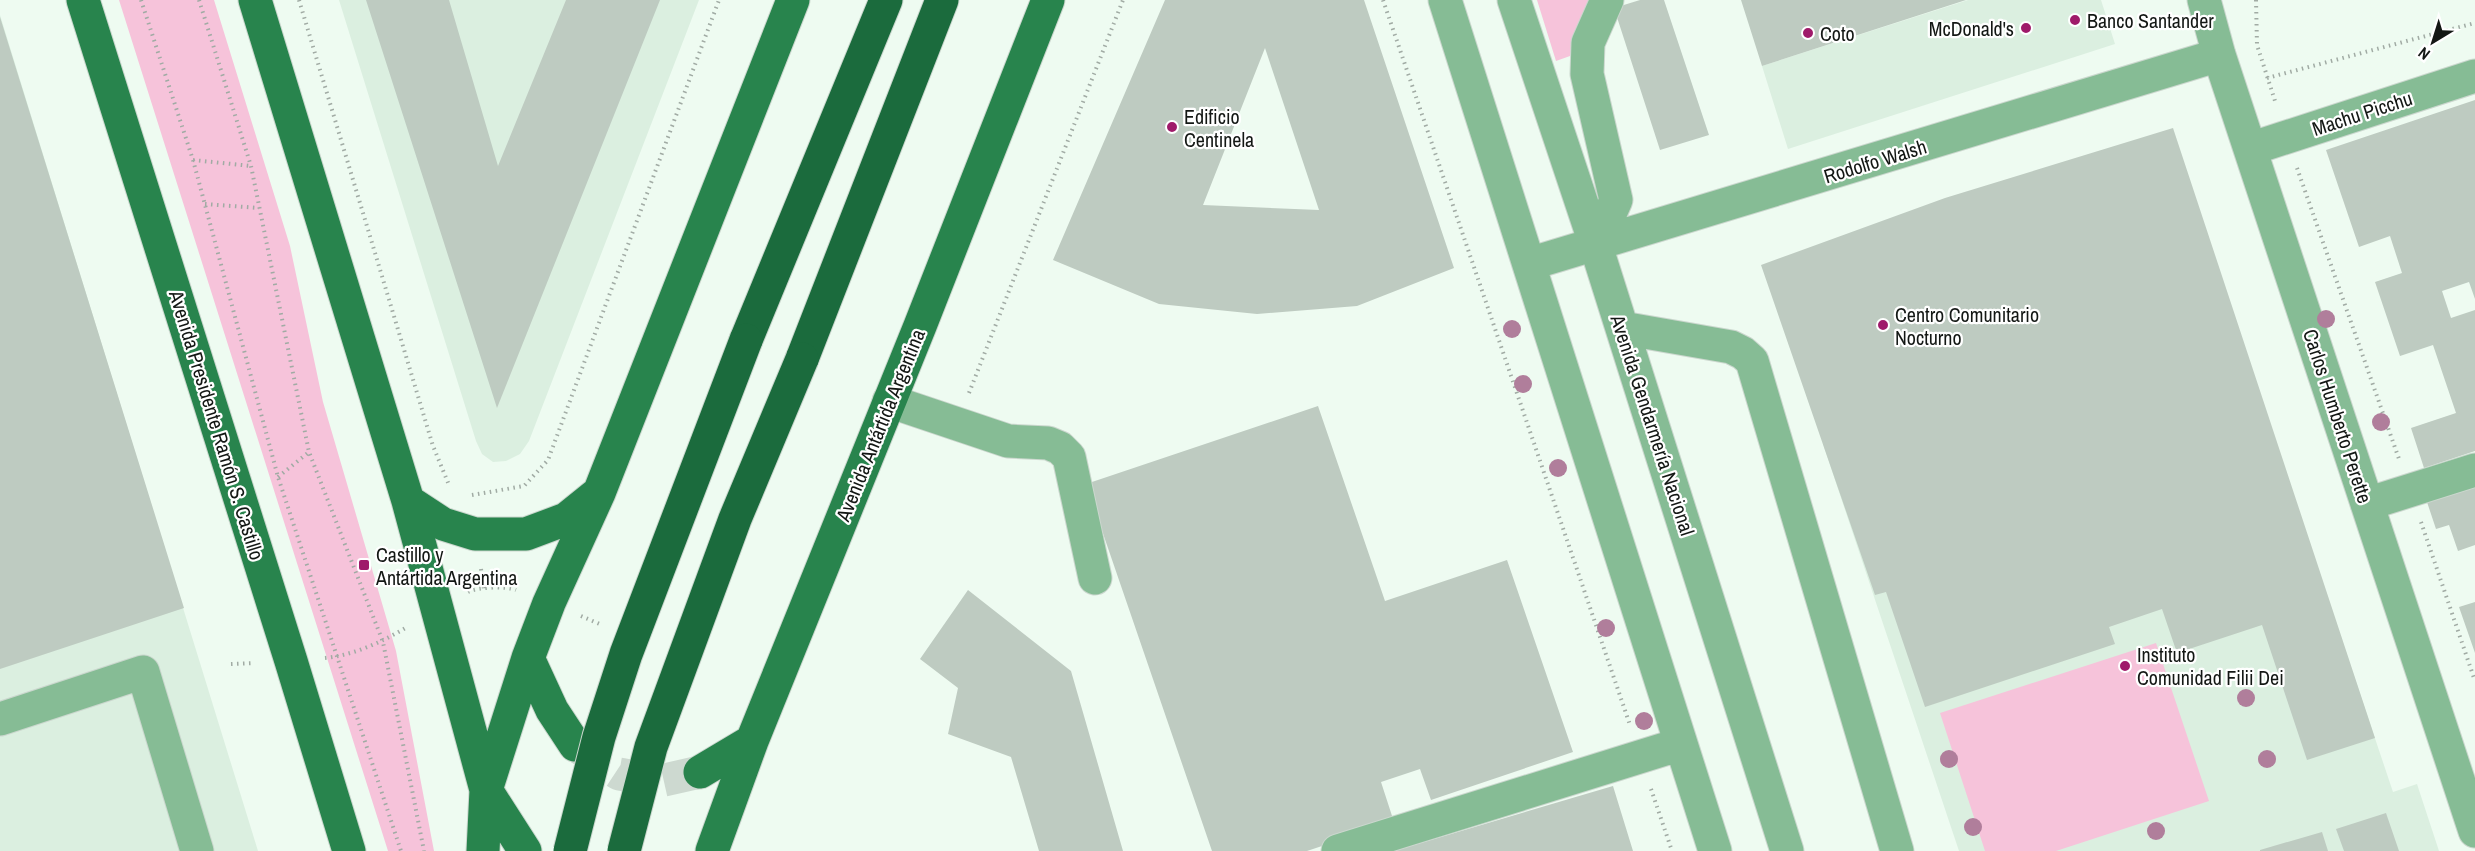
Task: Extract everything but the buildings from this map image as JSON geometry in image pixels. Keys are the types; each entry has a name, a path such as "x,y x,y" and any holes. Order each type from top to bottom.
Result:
{"highway":[{"path":"848,95 877,0"},
{"path":"570,851 577,815 626,654 746,340 886,0"},
{"path":"624,851 651,747 735,519 802,359 942,0"}],"main road":[{"name":"Avenida Presidente Ramón S. Castillo","path":"83,0 267,582 349,851"},
{"path":"255,0 408,501 486,790 525,851"},
{"path":"483,851 486,790 528,658 549,603 599,493 793,0"},
{"name":"Avenida Antártida Argentina","path":"712,851 752,741 890,401 1048,0"},
{"path":"408,501 443,524 475,534 526,534 566,519 599,493"},
{"path":"528,658 552,710 574,745"},
{"path":"700,772 752,741"}],"street":[{"path":"1445,0 1715,851"},
{"name":"Avenida Gendarmería Nacional","path":"1514,0 1596,246 1787,851"},
{"path":"1596,246 1616,200 1587,74 1588,43 1607,0"},
{"name":"Carlos Humberto Perette","path":"2204,0 2219,55 2475,831"},
{"name":"Rodolfo Walsh","path":"1529,264 1596,246 2219,55"},
{"name":"Machu Picchu","path":"2250,149 2475,76"},
{"path":"1622,328 1731,347 1752,361 1897,851"},
{"path":"890,401 1008,441 1048,443 1060,448 1069,457 1095,578"},
{"path":"2367,504 2475,470"},
{"path":"0,719 143,672 197,851"},
{"path":"1338,851 1681,744"}],"path":[{"path":"141,0 193,160 278,477 400,851"},
{"path":"199,0 250,166 309,452 383,642 424,851"},
{"path":"299,0 433,446 448,484 456,488"},
{"path":"464,491 472,495 524,486 548,460 718,0"},
{"path":"957,423 1123,0"},
{"path":"1383,0 1672,851"},
{"path":"2256,0 2257,45 2267,78 2475,681"},
{"path":"2267,78 2475,23"},
{"path":"193,160 250,166"},
{"path":"205,204 259,208"},
{"path":"278,477 309,452"}],"shaded area":[{"path":"119,0 214,0 290,246 323,402 396,651 434,851 388,851"},
{"path":"339,0 699,0 529,441 520,454 506,461 493,462 482,454 476,441"},
{"path":"1537,0 1589,0 1570,56 1556,61"},
{"path":"1968,0 2101,0 2115,44 1788,149 1762,66"},
{"path":"0,15 89,303 258,851 0,851"},
{"name":"Instituto Comunidad Filii Dei","path":"1823,444 2290,485 2393,792 2417,784 2439,851 1959,851"},
{"path":"2156,643 2209,801 2056,851 1985,851 1940,713"}],"tunnel":[{"path":"575,745 619,774 660,781 700,772"}],"place":[{"name":"Banco Santander","path":"2075,20"},
{"name":"McDonald's","path":"2026,28"},
{"name":"Coto","path":"1808,33"},
{"name":"Edificio Centinela","path":"1172,127"},
{"name":"Centro Comunitario Nocturno","path":"1883,325"},
{"name":"Castillo y Antártida Argentina","path":"364,565"},
{"name":"Instituto Comunidad Filii Dei","path":"2125,666"}]}
